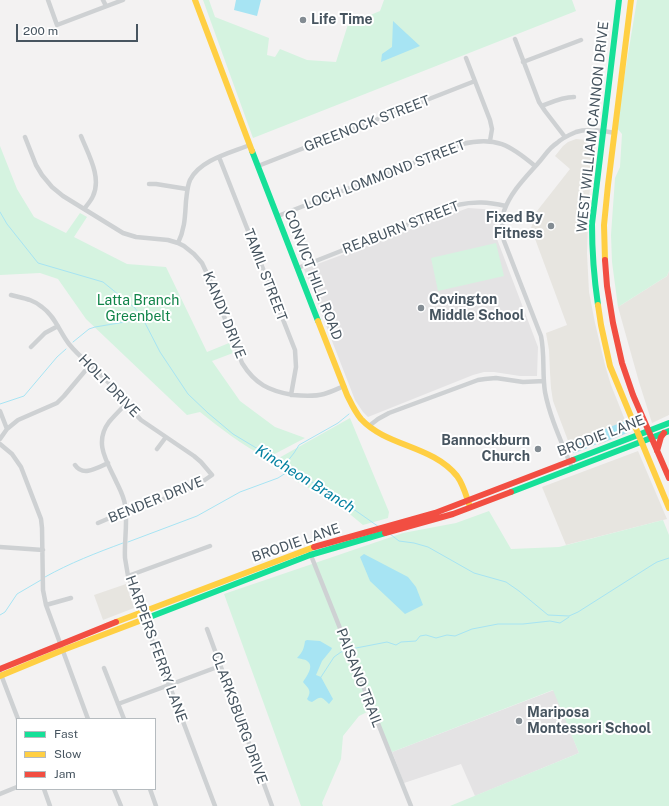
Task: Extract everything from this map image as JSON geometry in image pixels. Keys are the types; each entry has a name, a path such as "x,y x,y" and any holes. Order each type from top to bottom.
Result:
{"main road":[{"name":"CONVICT HILL ROAD","path":"195,0 350,402 361,419 380,434 434,457 445,464 457,476 471,508"},
{"name":"WEST WILLIAM CANNON DRIVE","path":"619,0 592,224 594,280 600,325 610,366 669,508"},
{"path":"627,0 626,10 629,23"},
{"name":"WEST WILLIAM CANNON DRIVE","path":"631,0 604,225 607,286 622,363 633,396 669,478"},
{"path":"592,224 604,225"},
{"path":"600,325 613,323"},
{"name":"BRODIE LANE","path":"0,673 142,612 309,552 372,534 435,513 669,423"},
{"path":"657,451 661,437 667,432"},
{"name":"BRODIE LANE","path":"372,534 419,524 454,514 667,432"},
{"name":"BRODIE LANE","path":"61,647 144,619 309,552"}],"street":[{"path":"48,0 57,24 123,0"},
{"path":"103,0 106,6"},
{"path":"514,39 542,106 565,137"},
{"path":"523,62 581,40"},
{"path":"466,58 491,122 492,129 490,142"},
{"name":"GREENOCK STREET","path":"258,166 475,81"},
{"path":"542,106 556,100 574,97"},
{"path":"572,468 549,409 544,381 544,349 541,336 504,241 502,227 503,217 506,206 514,192 553,145 565,137 581,131 595,130 615,133"},
{"path":"82,136 96,178 96,187 93,196 84,209"},
{"name":"KANDY DRIVE","path":"25,137 36,165 42,175 57,192 123,233 136,237 168,240 184,246 194,254 205,269 238,354 247,370 255,380 274,391 308,396 323,394 344,386"},
{"name":"LOCH LOMMOND STREET","path":"278,216 462,144 476,141 504,145 516,151 535,166"},
{"path":"178,243 184,228 187,189 198,170 219,157 250,145"},
{"name":"TAMIL STREET","path":"219,157 295,350 296,367 291,394"},
{"path":"148,184 187,189"},
{"name":"REABURN STREET","path":"298,268 457,205 472,202 506,206"},
{"name":"HOLT DRIVE","path":"11,295 37,303 44,308 58,326 68,343 109,382 126,404 142,420 194,456 212,475"},
{"path":"30,347 45,333 58,326"},
{"path":"0,439 7,429 18,420 46,408 64,396 90,365"},
{"path":"369,426 388,413 485,378 523,382 544,381"},
{"name":"HARPERS FERRY LANE","path":"126,404 109,422 103,434 102,447 104,455 123,496 125,505 125,549 128,576 215,806"},
{"path":"0,411 7,429"},
{"path":"157,449 166,437"},
{"path":"0,444 12,454 21,467 41,519 43,590 46,604 88,718"},
{"path":"75,465 81,471 88,471 108,463"},
{"name":"BENDER DRIVE","path":"98,523 126,512 142,508 199,484 212,475"},
{"path":"128,576 210,546"},
{"path":"0,548 42,550"},
{"name":"PAISANO TRAIL","path":"309,552 411,806"},
{"path":"46,604 71,598"},
{"name":"CLARKSBURG DRIVE","path":"207,629 272,806"},
{"path":"118,704 220,666"},
{"path":"104,668 124,718"},
{"path":"0,673 18,718"},
{"path":"0,794 16,787"},
{"path":"44,790 50,806"},
{"path":"114,790 121,806"},
{"path":"150,790 156,806"}],"shaded area":[{"path":"576,139 596,141 589,197 587,253 589,292 605,365 611,385 629,430 628,433 598,445 593,437 570,446 553,401 549,350 546,333 567,325 531,228 537,211 570,169 555,156 563,146"},
{"name":"Covington Middle School","path":"468,208 497,210 495,226 497,239 538,347 537,376 520,376 484,372 368,417 355,400 304,269"},
{"path":"669,271 669,415 652,423 618,307 667,276"},
{"path":"638,451 667,519 566,545 542,487"},
{"path":"126,584 134,608 103,620 94,595"},
{"name":"Mariposa Montessori School","path":"554,690 579,753 475,796 461,764 404,783 392,752"}],"green space":[{"path":"203,0 209,0 215,17 269,38 267,55 275,57 280,49 307,60 336,62 351,15 363,18 380,11 384,0 572,0 576,11 253,138"},
{"path":"637,0 669,0 669,271 667,276 618,307 612,262 611,235 615,178 620,167 622,134 616,127"},
{"name":"Latta Branch Greenbelt","path":"0,146 17,189 34,217 66,233 80,213 87,217 74,237 127,264 166,267 207,352 229,343 233,353 212,361 240,401 275,427 305,438 267,458 249,448 200,412 187,415 86,319 58,279 40,273 0,275"},
{"path":"496,243 504,276 438,291 431,258"},
{"path":"350,418 389,512 388,518 363,525 340,506 296,481 270,463"},
{"path":"489,511 511,549 559,547 663,520 669,535 669,806 450,806 579,753 553,690 392,752 371,710 359,716 343,736 341,759 322,803 323,806 301,806 224,594 403,533 456,523"}],"water":[{"path":"236,0 261,0 257,16 234,10"},
{"path":"393,21 420,46 381,62 382,54 392,47"},
{"path":"625,421 629,429 627,433 604,442 600,431"},
{"path":"591,439 595,440 597,444 575,453 572,452 570,446"},
{"path":"364,554 408,577 416,587 423,605 405,614 370,581 360,557"},
{"path":"305,641 320,641 332,648 322,661 316,675 321,677 333,699 329,704 321,698 312,702 307,699 309,690 303,682 309,672 310,666 306,660 297,658 302,652"}],"waterway":[{"name":"Kincheon Branch","path":"0,212 7,224 38,263 103,282 135,308 143,319 160,352 188,394 233,434 258,449 289,471 322,487 379,527"},
{"path":"73,342 89,329 95,327 143,319"},
{"path":"0,404 24,396 57,357 66,349"},
{"path":"283,467 299,445 338,423 349,414"},
{"path":"128,542 197,516 240,492 278,478 289,471"},
{"name":"Kincheon Branch","path":"390,534 399,541 428,547 474,573 506,582 548,615 569,616 578,612 657,562 669,558"},
{"path":"45,577 93,554 123,543"},
{"path":"0,615 5,612 17,594 41,580"},
{"path":"351,649 387,642 396,645 401,642 416,641 420,636 426,635 436,638 447,635 455,636 472,629 498,624 523,624 550,621 560,623 569,617"},
{"path":"321,677 334,657 346,650"}],"traffic: fast":[{"path":"598,305 595,285 592,224 619,0"},
{"path":"252,151 318,321"},
{"path":"573,460 669,423"},
{"path":"511,492 669,431"},
{"path":"142,620 310,555 385,533"}],"traffic: slow":[{"path":"195,0 252,151"},
{"path":"605,260 604,225 631,0"},
{"path":"598,305 610,366 669,508"},
{"path":"318,321 347,395 361,419 383,435 435,458 447,466 459,479 469,504"},
{"path":"116,622 314,547"},
{"path":"0,676 142,620"}],"traffic: jam":[{"path":"605,260 607,286 613,323 622,363 633,395 669,478"},
{"path":"657,451 661,437 664,433"},
{"path":"314,547 435,513 573,460"},
{"path":"385,533 453,514 511,492"},
{"path":"0,669 116,622"}],"place":[{"name":"Life Time","path":"303,20"},
{"name":"Fixed By Fitness","path":"551,226"},
{"name":"Covington Middle School","path":"421,308"},
{"name":"Bannockburn Church","path":"538,449"},
{"name":"Mariposa Montessori School","path":"519,721"}]}
